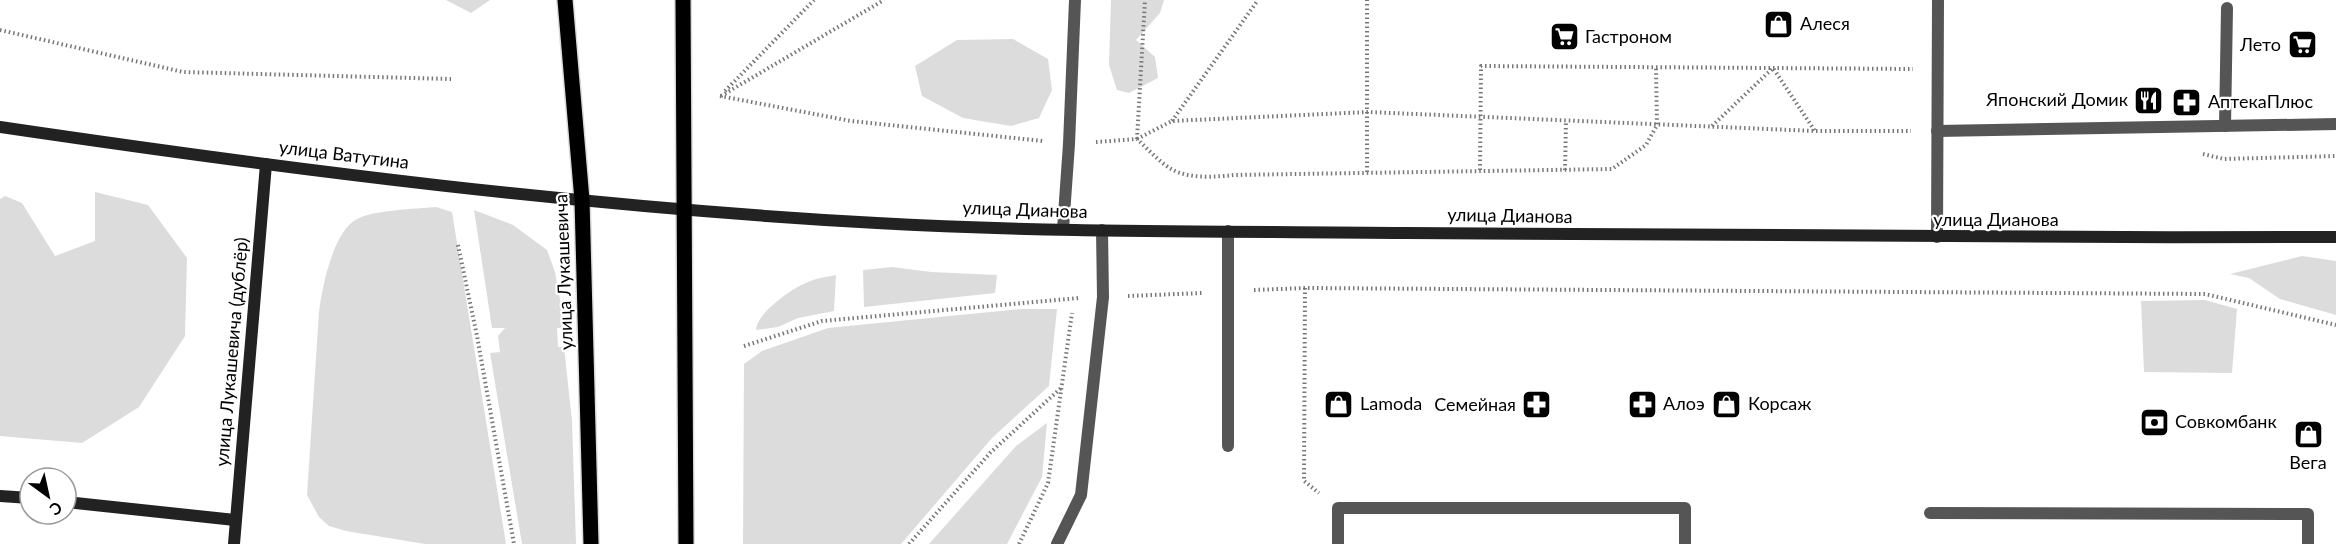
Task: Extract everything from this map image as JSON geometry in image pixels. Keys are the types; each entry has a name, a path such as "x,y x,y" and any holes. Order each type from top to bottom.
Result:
{"main road":[{"name":"улица Лукашевича","path":"565,0 582,200 591,544"},
{"path":"683,0 686,544"},
{"name":"улица Ватутина","path":"0,128 266,164 582,200 685,209"},
{"name":"улица Лукашевича (дублёр)","path":"234,544 266,164"},
{"name":"улица Дианова","path":"685,209 881,224 1064,230 1937,237 2336,237"},
{"path":"0,495 18,497"},
{"path":"78,503 235,520"}],"street":[{"path":"1064,230 1074,0"},
{"path":"1937,237 1938,0"},
{"path":"2225,126 2227,8"},
{"path":"1937,131 2336,124"},
{"path":"1057,544 1081,495 1103,297 1102,230"},
{"path":"1228,231 1228,446"},
{"path":"1338,544 1338,508 1685,508 1685,544"},
{"path":"1930,513 2308,514 2308,544"}],"path":[{"path":"720,96 814,0"},
{"path":"720,96 884,0"},
{"path":"1137,139 1144,0"},
{"path":"1172,121 1258,0"},
{"path":"1367,0 1367,172"},
{"path":"0,30 183,72 451,79"},
{"path":"1480,171 1481,66 1937,69"},
{"path":"1137,139 1173,170 1194,176 1612,169 1646,145 1657,124 1656,68"},
{"path":"1712,126 1773,68"},
{"path":"1773,68 1815,131"},
{"path":"720,96 851,121 1069,144 1137,139 1172,121 1368,112 1815,131 1937,131"},
{"path":"1564,170 1566,121"},
{"path":"458,245 477,336 514,544"},
{"path":"1305,288 1304,481 1338,508"},
{"path":"744,346 822,321 1074,298 1305,288 2205,294 2336,325"},
{"path":"1019,544 1048,483 1074,298"},
{"path":"909,544 990,453 1062,388"}],"shaded area":[{"path":"446,0 490,0 471,13"},
{"path":"1111,0 1164,0 1160,13 1136,40 1155,57 1158,78 1129,93 1117,90 1109,65"},
{"path":"1013,39 1048,59 1052,90 1039,118 1011,126 963,118 922,96 915,66 957,40"},
{"path":"95,192 148,205 187,258 185,336 139,407 82,443 0,436 0,199 5,196 22,203 55,256 95,241"},
{"path":"436,207 452,212 506,544 425,544 346,531 329,526 319,517 307,495 319,312 326,275 335,247 349,225 364,216"},
{"path":"474,210 513,225 547,250 555,272 565,328 557,328 558,347 564,347 572,421 576,544 522,544 490,353 500,352 498,336 505,328 492,328"},
{"path":"2302,256 2336,261 2336,315 2280,299 2249,278 2230,274"},
{"path":"892,267 931,272 997,275 995,293 864,307 863,270"},
{"path":"836,275 834,311 798,318 778,327 756,330 762,316 785,295 811,281"},
{"path":"2205,300 2237,309 2232,373 2144,372 2141,301"},
{"path":"1021,309 1057,309 1049,386 992,438 901,544 743,544 744,364 762,351 828,328"},
{"path":"1047,423 1042,477 1007,544 929,544 1016,446"}],"place":[{"name":"Алеся","path":"1779,24"},
{"name":"Гастроном","path":"1564,37"},
{"name":"Лето","path":"2302,45"},
{"name":"Японский Домик","path":"2149,100"},
{"name":"АптекаПлюс","path":"2187,102"},
{"name":"Lamoda","path":"1339,404"},
{"name":"Алоэ","path":"1642,404"},
{"name":"Корсаж","path":"1727,404"},
{"name":"Семейная","path":"1537,405"},
{"name":"Совкомбанк","path":"2154,422"},
{"name":"Вега","path":"2308,434"}]}
